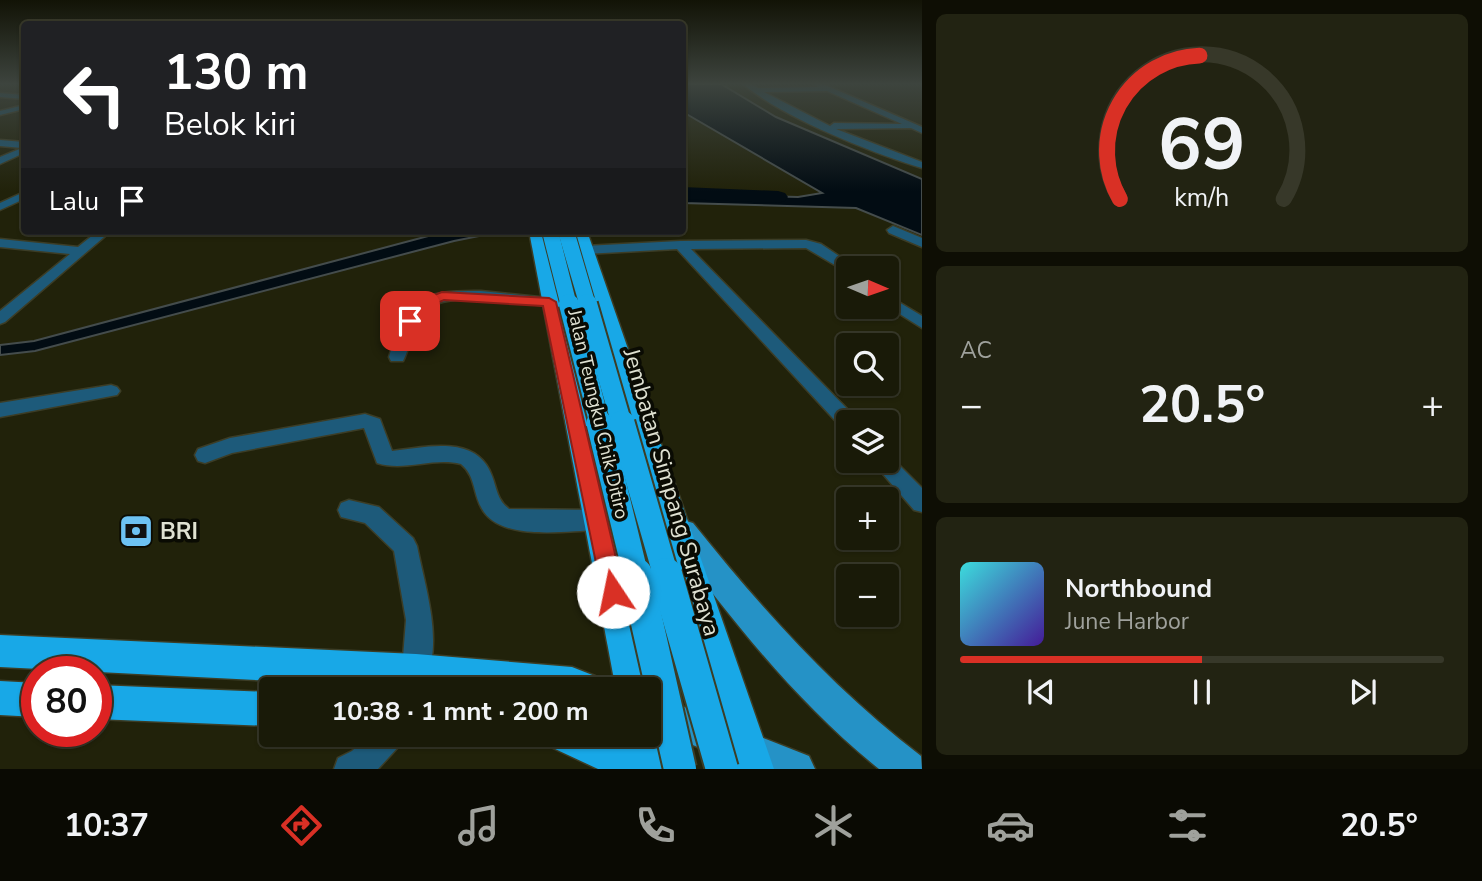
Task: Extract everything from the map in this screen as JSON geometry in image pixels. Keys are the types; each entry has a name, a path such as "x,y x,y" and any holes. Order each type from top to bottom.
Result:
{"highway":[{"name":"Jalan Teungku Chik Ditiro","path":"541,235 549,302 630,677"},
{"path":"542,235 620,503 680,769"},
{"name":"Jalan Teungku Chik Ditiro","path":"578,236 677,524 743,763"},
{"name":"Jembatan Simpang Surabaya","path":"578,236 743,763"},
{"path":"0,651 416,670 494,677"},
{"path":"0,698 21,699"},
{"path":"112,703 259,709"},
{"path":"592,747 639,769"},
{"path":"645,747 650,769"}],"main road":[{"path":"677,524 768,637 832,705 908,769"},
{"path":"661,717 743,763 796,769"}],"street":[{"path":"811,120 922,165"},
{"path":"900,120 918,128"},
{"path":"823,126 918,128"},
{"path":"0,143 21,145"},
{"path":"0,162 21,152"},
{"path":"0,207 21,196"},
{"path":"893,230 922,243"},
{"path":"1,318 100,235"},
{"path":"578,236 680,245 806,244 817,247 836,259"},
{"path":"0,243 80,251"},
{"path":"680,245 837,410"},
{"path":"397,357 415,312 420,305 434,298 452,295 549,302"},
{"path":"900,308 922,323"},
{"path":"0,410 111,391"},
{"path":"205,455 230,446 365,421 373,424 384,457 390,459 454,454 470,460 478,466 485,480 492,509 506,520 598,520"},
{"path":"895,473 922,503"},
{"path":"349,510 371,514 405,546 419,620 416,670"},
{"path":"349,769 363,762 378,747"}],"shaded area":[{"path":"697,120 783,120 922,179 922,235 856,208 686,203 686,194 798,197 822,193"},
{"path":"432,235 484,235 35,351 0,355 0,345 34,341"}],"waterway":[{"path":"686,193 778,197"}],"place":[{"name":"BRI","path":"136,531"}],"route":[{"path":"410,321 420,305 442,296 549,302 613,592"}]}
